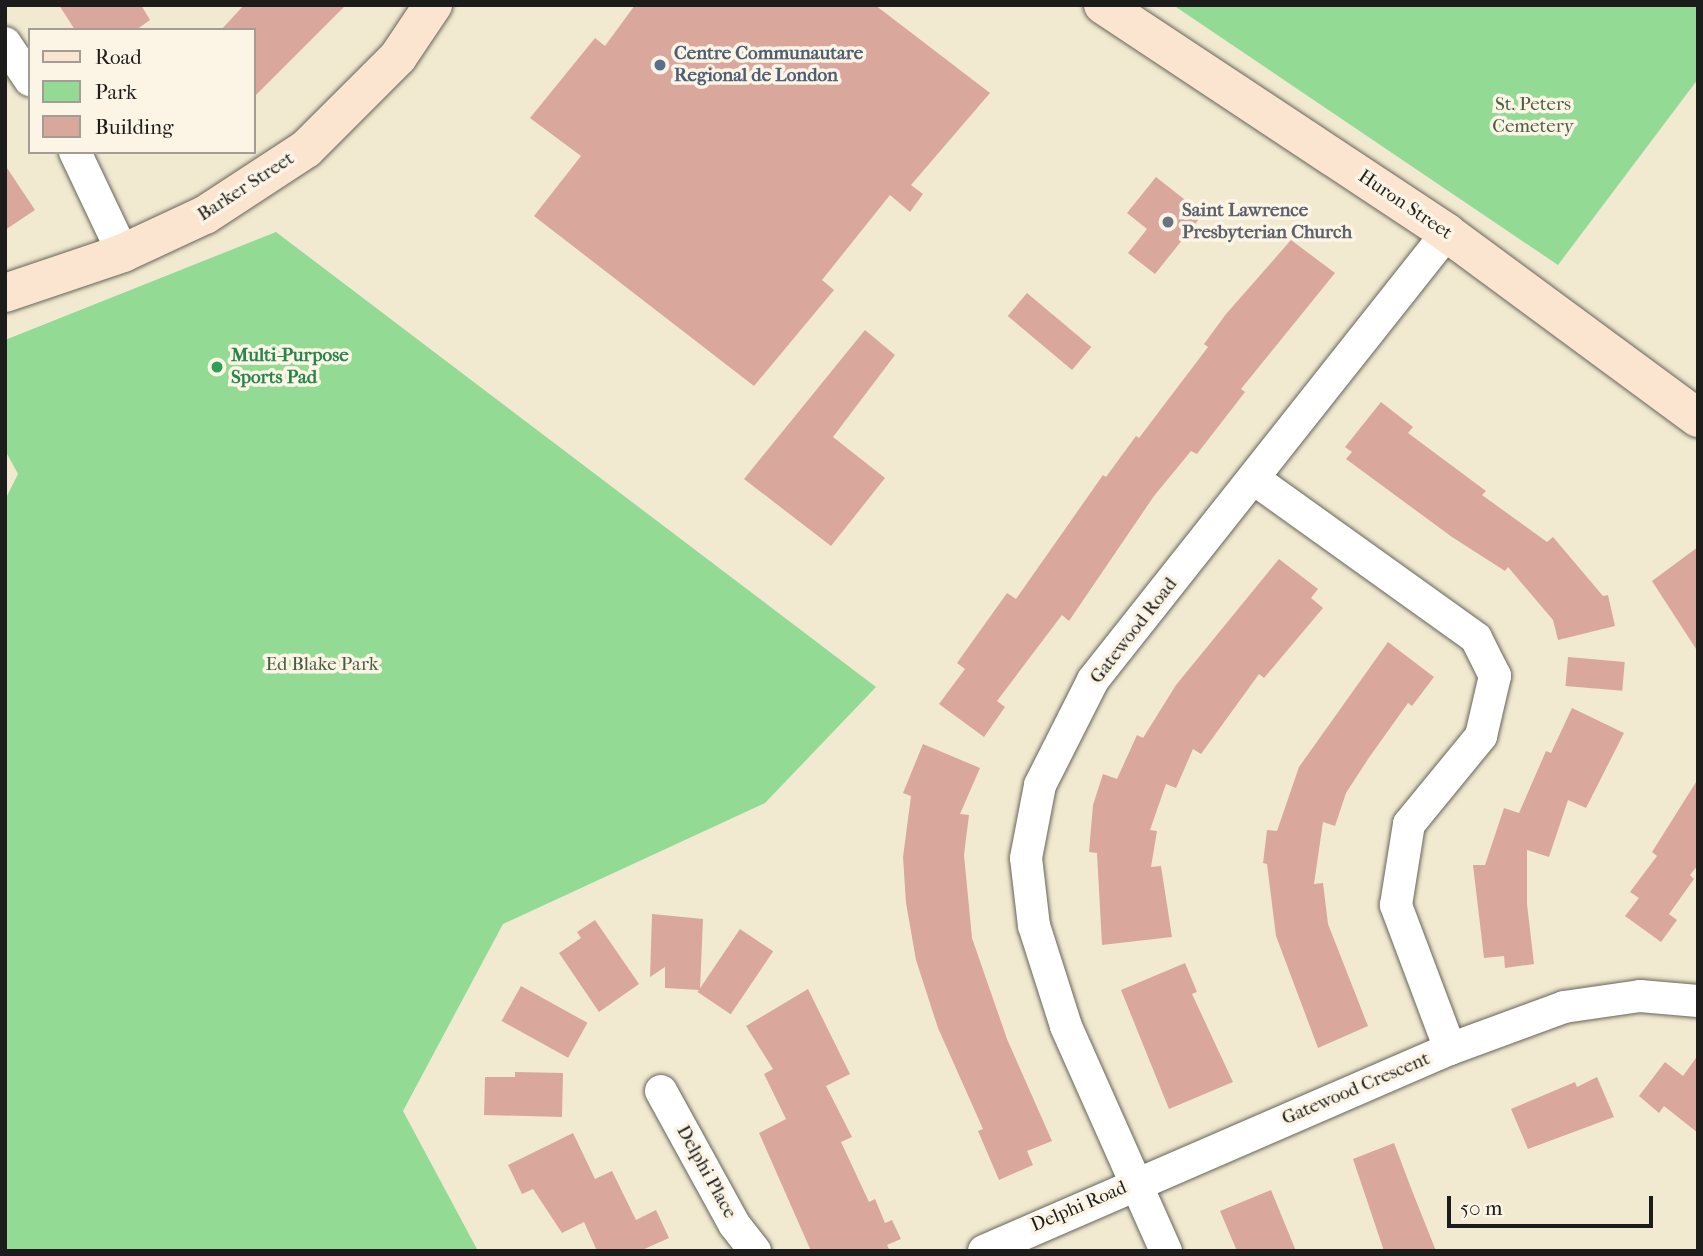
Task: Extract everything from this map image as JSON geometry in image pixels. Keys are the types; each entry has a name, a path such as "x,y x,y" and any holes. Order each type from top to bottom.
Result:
{"main road":[{"name":"Barker Street","path":"5,293 123,253 205,215 306,149 398,57 433,5"},
{"name":"Huron Street","path":"1103,5 1447,233 1698,418"}],"street":[{"path":"5,43 28,77"},
{"path":"76,154 123,253"},
{"name":"Gatewood Road","path":"1166,1251 1066,1026 1034,926 1026,858 1040,785 1093,680 1255,480 1447,233"},
{"name":"Gatewood Crescent","path":"1135,1183 1450,1049 1396,905 1409,824 1481,736 1495,676 1476,638 1255,480"},
{"path":"1450,1049 1564,1007 1640,996 1698,1001"},
{"name":"Delphi Place","path":"661,1091 734,1224 755,1251"},
{"name":"Delphi Road","path":"984,1251 1135,1183"}],"green space":[{"name":"St. Peters Cemetery","path":"1173,5 1698,5 1698,79 1558,265"},
{"name":"Ed Blake Park","path":"276,232 876,687 765,803 503,924 403,1111 478,1251 5,1251 5,500 18,474 5,450 5,340"}],"building":[{"path":"59,5 141,5 150,20 139,28 74,28"},
{"path":"244,5 346,5 256,95 256,28 223,28"},
{"path":"635,5 875,5 990,93 911,185 923,194 910,212 890,195 822,280 834,290 754,386 534,216 581,156 530,118 595,38 605,46"},
{"path":"5,165 35,210 5,230"},
{"name":"Saint Lawrence Presbyterian Church","path":"1156,177 1203,214 1155,274 1128,253 1147,229 1127,213"},
{"path":"1291,240 1335,273 1241,389 1245,392 1197,454 1191,451 1154,496 1069,621 1062,615 997,701 1005,707 984,737 939,704 965,669 957,663 1007,593 1016,599 1103,475 1106,477 1136,436 1139,438 1208,347 1204,344 1226,314"},
{"path":"1027,293 1091,347 1072,370 1008,316"},
{"path":"865,330 895,355 833,437 885,478 831,546 744,479"},
{"path":"1381,402 1413,427 1408,433 1486,491 1482,495 1547,542 1553,537 1603,596 1608,595 1615,626 1558,640 1553,620 1508,567 1505,571 1452,537 1346,459 1352,452 1345,447"},
{"path":"1698,547 1698,652 1652,581"},
{"path":"1279,559 1318,589 1311,598 1323,608 1264,678 1259,674 1201,754 1193,749 1176,788 1166,784 1150,830 1157,831 1151,867 1161,866 1172,937 1102,945 1097,853 1089,852 1093,805 1103,774 1117,779 1137,735 1143,738 1176,685"},
{"path":"1388,642 1434,677 1412,706 1408,703 1368,759 1346,793 1335,826 1323,822 1314,884 1323,883 1328,924 1368,1026 1318,1048 1276,936 1267,864 1263,863 1267,830 1277,831 1299,767"},
{"path":"1568,657 1625,662 1622,691 1565,686"},
{"path":"1572,708 1624,733 1586,808 1568,800 1549,857 1527,850 1527,904 1534,964 1505,968 1504,956 1484,958 1473,865 1485,865 1504,808 1519,813 1546,751 1551,753"},
{"path":"923,744 980,768 960,814 969,815 964,855 972,938 1007,1039 1052,1141 1027,1151 1033,1165 999,1180 978,1131 983,1129 938,1028 916,960 906,903 903,857 911,796 903,793"},
{"path":"1698,779 1698,865 1690,875 1694,879 1669,914 1677,920 1661,942 1625,916 1639,898 1630,892 1657,856 1652,852"},
{"path":"652,914 703,919 700,990 665,988 665,967 650,977"},
{"path":"595,920 639,984 599,1012 559,953 581,938 577,932"},
{"path":"740,929 773,951 731,1014 698,992"},
{"path":"1185,963 1197,992 1192,994 1233,1082 1169,1109 1121,990"},
{"path":"521,986 587,1023 568,1058 502,1021"},
{"path":"808,989 850,1074 826,1086 852,1137 841,1142 869,1202 875,1199 885,1223 892,1220 901,1239 887,1245 890,1251 811,1251 759,1133 786,1119 764,1074 773,1069 746,1026"},
{"path":"1698,1055 1698,1133 1664,1106 1659,1113 1639,1096 1665,1062 1683,1076"},
{"path":"515,1072 563,1073 562,1117 484,1115 485,1077 515,1077"},
{"path":"1597,1077 1614,1117 1528,1149 1511,1109 1575,1082 1577,1087"},
{"path":"573,1133 595,1179 612,1171 636,1220 656,1210 669,1238 640,1251 597,1251 584,1222 562,1233 533,1189 522,1194 508,1165"},
{"path":"1394,1143 1436,1251 1384,1251 1353,1159"},
{"path":"1271,1190 1296,1251 1237,1251 1220,1211"}],"place":[{"name":"Centre Communautare Regional de London","path":"660,65"},
{"name":"Saint Lawrence Presbyterian Church","path":"1168,222"},
{"name":"Multi-Purpose Sports Pad","path":"217,367"}]}
